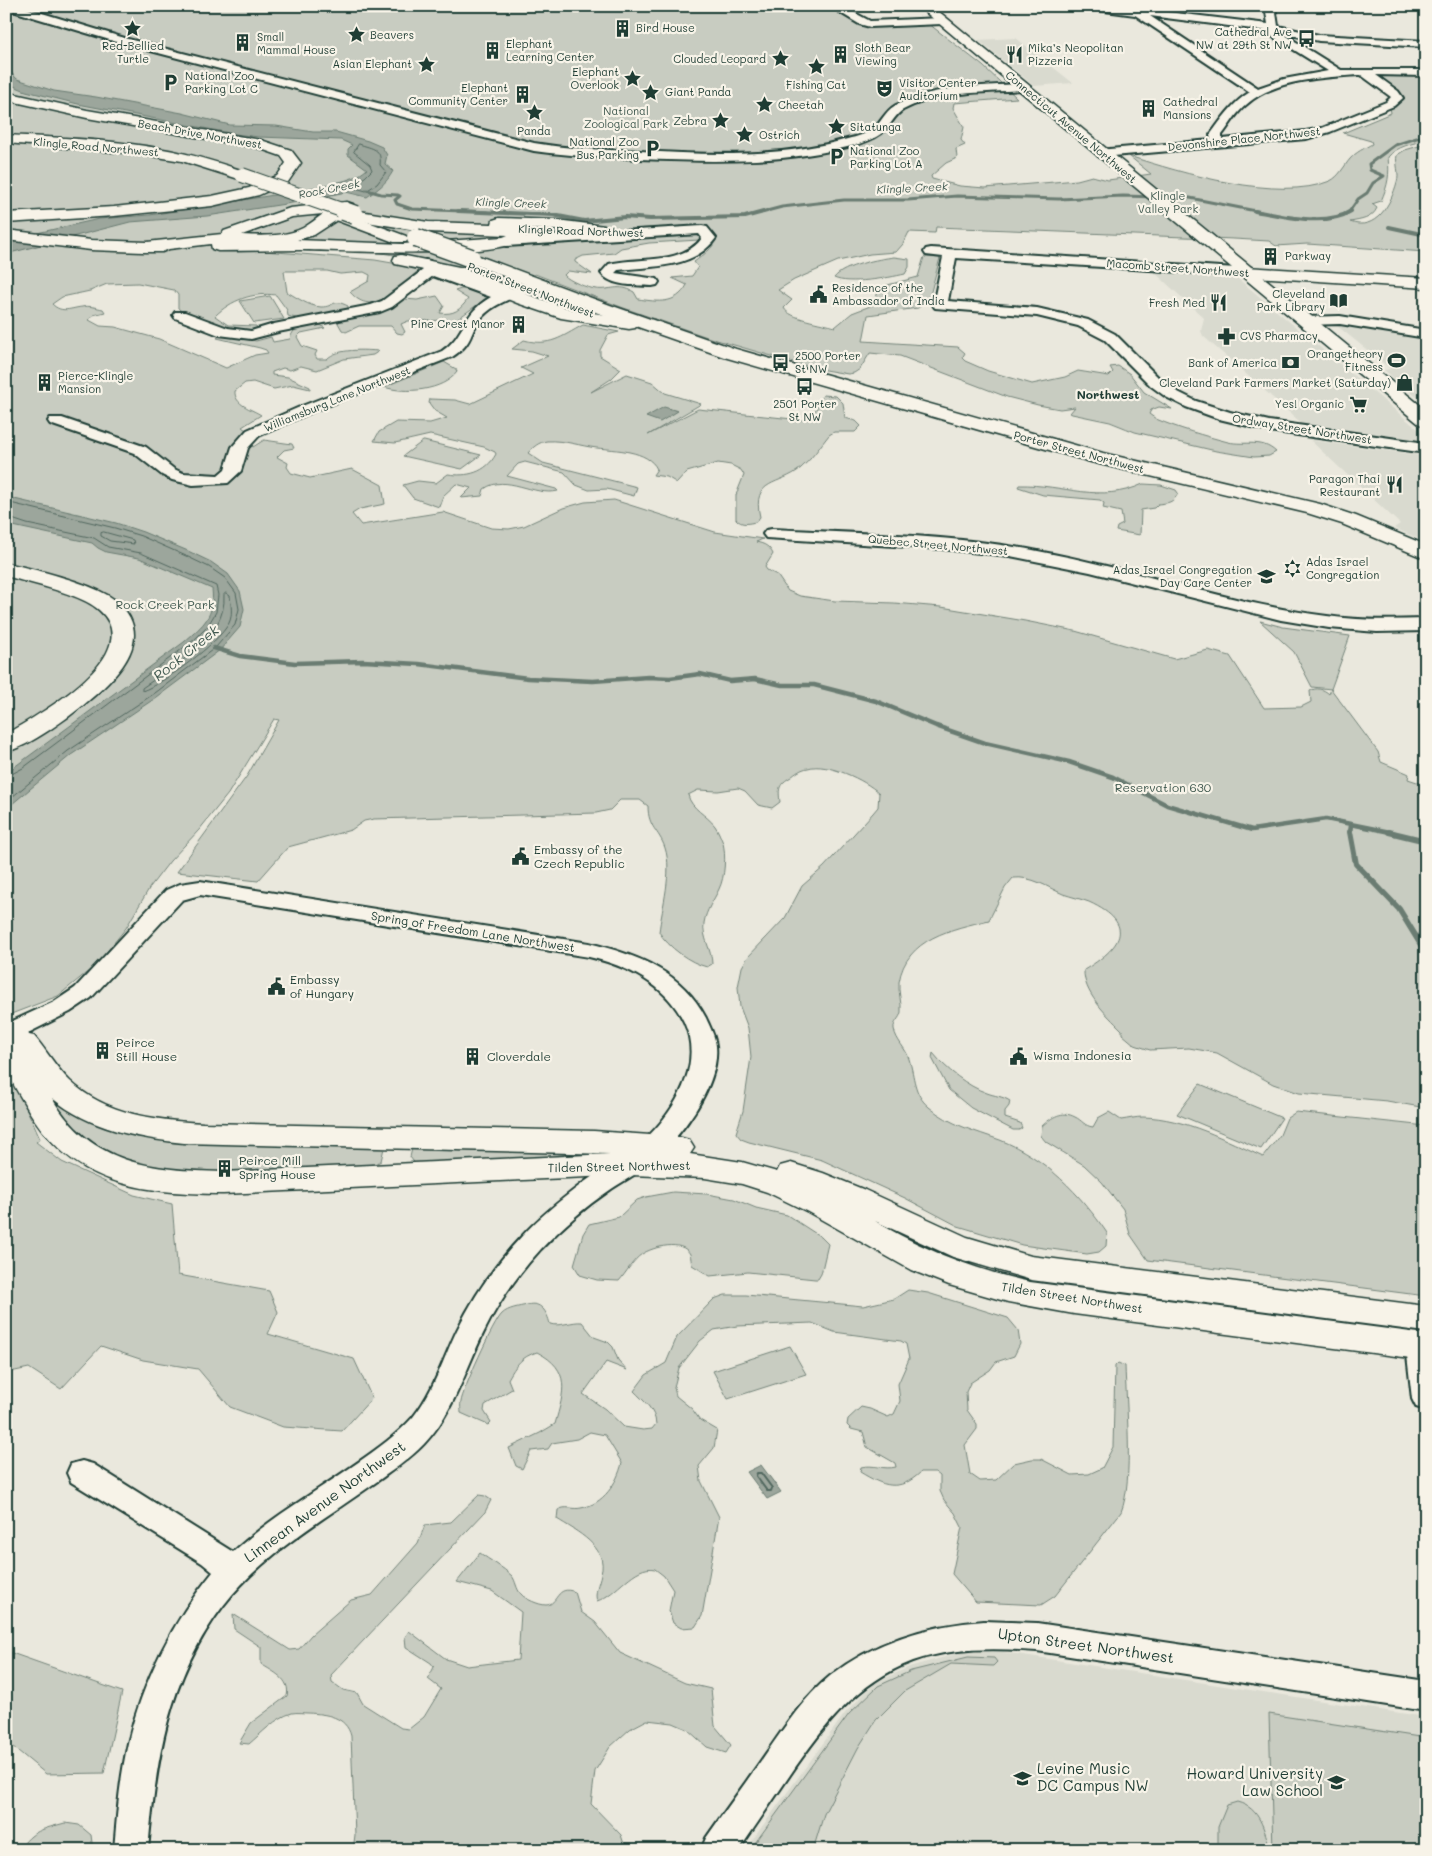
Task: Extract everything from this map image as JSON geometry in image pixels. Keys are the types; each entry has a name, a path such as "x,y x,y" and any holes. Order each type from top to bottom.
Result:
{"main road":[{"name":"Connecticut Avenue Northwest","path":"924,6 1426,420"},
{"name":"Beach Drive Northwest","path":"6,96 94,116 261,144 282,151 293,160 293,170 284,179 249,193 162,208 6,222"},
{"name":"Klingle Road Northwest","path":"6,141 144,153 182,161 238,177 360,218"},
{"name":"Klingle Road Northwest","path":"238,177 327,221"},
{"path":"216,244 290,213 346,206 375,208 445,220 549,225 605,231"},
{"name":"Beach Drive Northwest","path":"6,218 121,212"},
{"name":"Porter Street Northwest","path":"327,221 360,218 408,238 568,314 629,324 1110,461 1313,508 1350,520 1426,554"},
{"path":"360,218 505,235"},
{"path":"30,219 10,227 11,234 80,244 143,247 216,244 302,244 404,249 505,235"},
{"path":"216,244 287,238 308,232 327,221"},
{"path":"327,221 324,230 330,236 360,247"},
{"name":"Porter Street Northwest","path":"408,238 471,258 520,291 604,309 730,353"},
{"path":"216,244 342,252 458,272 520,291"},
{"name":"Macomb Street Northwest","path":"1246,272 1426,283"},
{"path":"6,569 78,592 103,603 119,618 124,636 119,656 101,678 63,708 6,745"},
{"name":"Tilden Street Northwest","path":"10,1022 53,1082 65,1093 90,1110 130,1125 164,1132 204,1134 594,1142 683,1164 740,1172 845,1205 919,1259 970,1280 1003,1288 1077,1301 1424,1337"},
{"name":"Tilden Street Northwest","path":"10,1022 24,1071 37,1099 53,1126 80,1152 119,1171 154,1180 193,1183 395,1175 642,1155"},
{"path":"395,1175 401,1138"}],"street":[{"path":"7,6 137,45 534,147 570,151 726,160 770,157 846,144 862,138 884,124 892,112 909,103 933,97 1024,89"},
{"path":"834,6 870,24 942,21"},
{"path":"1090,6 1138,9 1272,28 1319,38 1426,44"},
{"path":"1270,6 1272,28 1277,36 1340,74"},
{"path":"1138,9 1257,92"},
{"path":"1217,143 1216,135 1238,106 1257,92 1296,80 1340,74 1364,72 1426,73"},
{"name":"Devonshire Place Northwest","path":"1106,156 1318,132 1396,100 1397,98 1394,93 1364,72"},
{"name":"Klingle Road Northwest","path":"505,235 660,233 702,230 709,238 705,244 689,255 621,266 609,270 608,273 610,276 619,279 652,282"},
{"name":"Klingle Road Northwest","path":"505,235 605,231 660,233"},
{"name":"Macomb Street Northwest","path":"931,252 1246,272"},
{"name":"Ordway Street Northwest","path":"950,254 940,305 1037,312 1083,323 1110,337 1163,388 1186,402 1214,413 1269,426 1426,448"},
{"path":"180,315 232,333 258,334 274,328 375,309 387,304 428,267"},
{"name":"Williamsburg Lane Northwest","path":"56,421 102,435 140,450 168,472 178,476 193,480 222,480 233,471 240,447 253,433 307,409 447,354 464,341 478,312 520,291"},
{"path":"1305,321 1340,320 1426,334"},
{"name":"Quebec Street Northwest","path":"772,534 918,542 999,549 1079,564 1300,619 1360,625 1426,625"},
{"name":"Spring of Freedom Lane Northwest","path":"10,1022 62,1007 83,993 174,895 188,888 200,888 589,950 618,958 656,974 680,995 700,1032 704,1048 703,1058"},
{"name":"Linnean Avenue Northwest","path":"131,1850 141,1759 162,1692 196,1622 215,1593 234,1571 282,1530 364,1475 410,1439 434,1410 477,1319 494,1290 514,1264 564,1212 642,1155 689,1098 699,1076 703,1058"},
{"path":"1424,1337 1426,1399"},
{"path":"82,1473 213,1554 234,1571"},
{"name":"Upton Street Northwest","path":"718,1850 813,1715 833,1694 863,1671 880,1661 938,1640 970,1634 991,1633 1037,1637 1426,1696"}],"shaded area":[{"path":"1016,38 1073,83 1034,86 978,40"},
{"path":"1152,270 1212,273 1236,277 1426,436 1426,442 1421,443 1307,428 1203,336 1201,331 1204,318"},
{"path":"1336,325 1426,340 1426,405 1384,370 1391,369"},
{"path":"1310,440 1426,456 1426,542 1394,528 1400,524"},
{"name":"Levine Music DC Campus NW","path":"963,1652 1003,1652 1426,1717 1426,1850 745,1850 846,1712 875,1683 909,1667"}],"green space":[{"path":"6,6 827,6 865,26 929,24 983,66 1017,98 954,103 953,108 964,127 961,140 965,145 956,149 957,158 946,163 931,176 932,179 960,186 985,188 1077,180 1092,176 1108,180 1151,174 1129,156 1175,170 1230,183 1258,187 1309,187 1333,179 1352,157 1372,144 1371,141 1343,133 1391,113 1390,107 1403,99 1402,95 1375,74 1426,74 1426,140 1400,148 1388,157 1389,175 1387,185 1381,201 1372,204 1377,208 1375,212 1366,218 1350,222 1367,223 1375,220 1381,214 1391,199 1397,182 1397,155 1405,150 1426,144 1426,252 1307,244 1276,246 1269,241 1234,239 936,227 935,233 909,232 903,244 896,252 870,254 838,261 794,280 778,290 792,300 784,308 787,312 799,318 835,327 852,313 873,305 880,287 918,277 924,257 940,258 929,299 918,308 868,315 863,341 958,347 965,353 962,358 965,361 988,371 1032,384 1065,377 1078,371 1109,376 1113,372 1110,367 1118,366 1130,374 1144,392 1172,409 1159,407 1151,410 1149,414 1156,419 1191,432 1228,442 1265,445 1276,452 1269,456 1254,457 1216,451 1135,432 1110,422 1070,413 1075,407 1060,409 1007,397 900,356 870,353 860,369 848,374 813,368 710,338 535,274 512,288 432,263 382,253 322,248 264,251 375,260 415,267 418,271 386,298 368,303 359,300 350,292 369,281 370,275 364,272 340,274 327,271 284,271 287,292 312,305 326,307 339,303 348,306 348,310 318,317 295,318 288,316 287,310 276,295 267,294 243,298 221,310 215,316 228,325 256,326 258,329 255,331 225,328 193,318 178,308 178,295 174,290 138,283 107,284 90,291 62,297 52,304 63,310 87,306 103,309 105,312 93,315 89,320 100,326 115,327 159,339 226,368 255,355 268,353 260,348 217,338 222,334 256,341 271,337 273,342 290,339 298,328 319,324 325,328 301,333 297,337 302,346 317,351 315,355 317,359 327,359 344,351 379,351 373,355 344,359 317,370 301,366 290,370 283,368 272,372 272,375 288,377 310,387 310,389 293,385 274,389 253,382 245,383 235,391 235,396 240,403 261,415 242,427 246,430 243,436 253,447 264,440 292,444 294,448 284,450 277,457 288,463 287,467 291,473 310,478 352,469 382,485 385,504 360,509 352,514 361,525 443,512 491,528 509,529 524,526 563,508 585,502 614,500 715,532 763,539 756,542 766,546 773,554 765,567 777,575 788,591 800,596 835,601 941,607 1025,621 1075,631 1174,659 1208,650 1230,656 1264,708 1301,707 1311,702 1310,691 1320,689 1329,694 1331,689 1378,752 1381,762 1409,774 1408,779 1426,785 1426,1108 1387,1101 1299,1093 1273,1084 1217,1053 1189,1048 1150,1050 1135,1045 1122,1034 1122,1030 1097,1003 1087,987 1085,979 1084,970 1097,962 1115,945 1119,936 1119,928 1114,919 1105,911 1089,902 1063,894 1033,880 1013,878 1005,888 989,920 946,932 921,945 911,955 903,967 899,982 901,1012 894,1029 908,1055 917,1091 924,1102 945,1118 963,1127 1016,1147 1047,1167 1074,1191 1097,1219 1107,1233 1106,1246 1099,1252 1087,1254 1022,1245 958,1226 905,1198 822,1160 749,1142 741,1139 736,1133 743,1111 751,1057 748,1028 740,1007 738,987 742,967 747,958 785,918 802,886 824,867 878,807 879,793 873,788 845,773 816,767 801,770 784,782 779,790 780,802 772,808 758,805 745,791 738,788 718,791 698,790 688,795 692,804 715,826 724,848 723,878 706,914 704,923 704,934 712,964 707,967 680,954 659,932 666,890 667,857 663,842 650,819 648,806 640,800 620,800 610,810 596,813 374,819 364,821 351,830 288,847 258,881 177,872 247,776 279,720 274,719 228,794 199,830 170,861 150,887 126,928 96,965 58,996 6,1016","holes":["716,239 713,246 694,262 698,267 692,276 672,278 687,285 678,296 666,301 638,299 634,292 624,288 601,289 583,286 564,275 568,271 592,274 575,262 575,260 583,256 614,253 621,248 649,243"]},
{"path":"894,257 909,259 909,267 905,274 859,281 834,278 839,273 853,266"},
{"path":"470,289 488,297 456,320 408,321 401,324 405,332 402,334 397,333 391,326 359,326 346,332 342,330 338,323 341,319 383,310 404,299 417,300 437,296 444,306 440,313 453,312 459,309 468,299 455,291"},
{"path":"270,296 284,319 254,323 240,301"},
{"path":"583,325 619,332 608,335 600,350 600,356 621,369 611,379 591,392 627,374 652,382 665,393 701,404 648,435 698,409 802,420 814,413 823,395 836,396 843,403 845,418 856,421 861,426 855,432 834,432 829,435 801,468 763,489 758,504 760,517 756,522 751,523 743,523 736,519 736,495 744,475 741,470 731,465 718,463 687,472 677,483 667,477 653,475 657,469 653,463 639,455 560,441 541,442 528,453 543,463 637,487 634,496 607,489 589,490 576,485 564,472 525,462 518,464 507,476 558,491 539,491 501,483 484,489 482,496 461,498 471,488 456,484 443,496 439,507 413,498 403,485 418,481 436,483 448,474 462,475 475,472 487,466 496,454 495,452 484,447 430,435 395,443 374,441 379,432 396,422 430,423 447,418 435,411 429,403 430,399 455,400 470,404 533,374 521,368 548,356 532,351 512,349 524,340 541,342 555,340"},
{"path":"444,362 456,369 457,372 443,383 433,387 413,390 384,387"},
{"path":"423,441 481,455 462,469 403,456"},
{"path":"1143,484 1161,485 1176,490 1178,493 1170,502 1158,504 1154,508 1141,510 1140,535 1116,531 1117,527 1123,524 1121,512 1103,508 1104,503 1100,500 1043,495 1018,487 1019,485 1035,485 1097,493 1127,490"},
{"path":"1260,621 1283,627 1350,636 1331,689 1312,687 1294,652"},
{"path":"933,1053 951,1071 979,1090 1010,1101 1005,1111 1005,1118 1020,1123 1022,1128 1013,1130 971,1108 949,1090 932,1058"},
{"path":"6,1062 40,1139 36,1142 62,1162 134,1195 172,1204 178,1275 269,1291 278,1312 268,1334 354,1359 372,1398 342,1431 283,1427 230,1407 198,1369 143,1360 101,1346 61,1389 29,1368 6,1373"},
{"path":"1200,1084 1282,1118 1261,1149 1177,1114"},
{"path":"50,1089 110,1123 371,1140 384,1148 381,1161 364,1169 240,1176 154,1172 82,1144 47,1103"},
{"path":"1109,1112 1121,1120 1143,1117 1174,1121 1220,1137 1263,1157 1280,1135 1287,1118 1296,1112 1426,1126 1426,1296 1148,1260 1130,1234 1123,1209 1102,1182 1084,1165 1046,1142 1041,1136 1042,1126 1061,1114 1070,1115 1093,1127 1098,1118"},
{"path":"416,1146 589,1153 588,1156 417,1166 410,1157 412,1149"},
{"path":"673,1192 707,1194 734,1199 756,1208 787,1215 821,1237 828,1244 821,1274 818,1279 748,1272 710,1276 692,1265 690,1254 686,1249 667,1246 642,1254 619,1281 597,1280 580,1275 574,1265 583,1234 589,1224 619,1217 637,1200"},
{"path":"908,1290 928,1293 1008,1318 1018,1330 1020,1344 1014,1356 996,1362 990,1370 970,1383 966,1392 967,1410 977,1424 977,1429 965,1445 970,1474 980,1481 996,1480 1014,1463 1032,1459 1041,1459 1072,1475 1089,1474 1102,1468 1113,1447 1115,1366 1118,1363 1125,1366 1128,1461 1125,1498 1121,1512 1055,1596 1041,1605 976,1602 952,1574 962,1527 955,1513 944,1500 940,1491 940,1476 935,1472 921,1472 905,1483 891,1485 876,1481 860,1472 861,1467 865,1466 896,1467 895,1463 867,1447 863,1432 851,1429 847,1425 848,1419 861,1407 888,1417 894,1414 900,1401 898,1384 909,1359 906,1344 901,1341 834,1332 812,1323 737,1326 714,1330 700,1341 679,1368 674,1387 676,1396 692,1409 700,1420 717,1430 714,1448 699,1466 701,1481 719,1517 702,1616 695,1627 681,1628 673,1623 669,1611 673,1590 664,1576 655,1569 640,1571 612,1593 597,1601 596,1591 602,1564 600,1556 596,1548 589,1541 557,1519 558,1510 589,1506 596,1502 608,1492 617,1478 622,1463 605,1435 590,1432 577,1439 552,1443 548,1449 531,1451 522,1469 516,1466 509,1448 555,1424 562,1392 560,1374 556,1366 537,1352 527,1356 520,1362 508,1379 512,1389 485,1405 484,1411 491,1422 488,1425 461,1413 463,1395 486,1342 502,1314 514,1308 532,1304 540,1306 547,1315 550,1324 582,1322 594,1337 608,1342 613,1347 618,1360 627,1370 606,1362 583,1394 605,1409 624,1427 643,1430 652,1429 656,1424 654,1414 634,1391 646,1375 666,1363 677,1337 714,1299 725,1295 746,1295 863,1306 894,1299"},
{"path":"790,1346 806,1374 728,1399 713,1371"},
{"path":"479,1495 491,1500 485,1512 331,1675 332,1682 343,1690 357,1693 363,1704 401,1728 409,1729 424,1717 441,1689 428,1679 434,1667 431,1663 406,1647 405,1637 409,1631 446,1659 467,1666 518,1660 521,1612 492,1591 457,1582 480,1553 512,1576 519,1592 532,1601 546,1605 553,1602 564,1591 575,1592 581,1612 595,1622 620,1653 685,1683 711,1689 715,1726 731,1745 726,1753 707,1747 687,1729 673,1723 647,1720 630,1729 610,1747 595,1771 591,1804 621,1835 626,1850 353,1850 355,1835 351,1736 345,1724 328,1715 292,1713 274,1722 249,1744 239,1743 251,1723 287,1696 288,1690 284,1681 276,1673 261,1664 261,1647 234,1629 233,1614 290,1650 299,1649 311,1635 351,1600 372,1595 418,1543 425,1525 451,1522"},
{"path":"6,1651 122,1692 104,1773 46,1774 6,1741"},
{"path":"968,1657 994,1658 997,1662 993,1666 951,1664 905,1691 876,1720 858,1748 824,1814 813,1850 750,1850 849,1714 878,1686 911,1671"},
{"name":"Howard University Law School","path":"1269,1714 1426,1738 1426,1850 1273,1850"},
{"path":"1237,1802 1245,1805 1256,1814 1271,1850 1218,1850 1218,1827 1227,1805"},
{"path":"65,1823 79,1825 91,1835 93,1850 19,1850 33,1834"}],"water":[{"name":"Rock Creek","path":"6,67 17,79 54,91 182,113 230,125 276,126 313,132 336,132 382,147 387,155 385,164 393,171 385,183 367,197 346,192 292,203 207,216 130,222 6,254 6,240 99,219 150,215 305,190 353,178 367,169 348,155 348,149 352,145 341,140 259,137 235,134 78,104 26,91 6,83"},
{"path":"664,407 678,411 660,422 646,417"},
{"name":"Rock Creek","path":"6,497 116,523 188,551 211,562 228,574 240,591 244,609 240,627 220,650 157,697 71,755 6,809 6,773 184,642 207,619 212,607 212,589 139,558 106,552 92,543 13,526 6,521"},
{"path":"761,1465 781,1492 767,1499 747,1472"}],"waterway":[{"name":"Klingle Creek","path":"1349,212 1358,199 1367,193 1373,183 1384,176 1370,170 1369,164 1395,145 1426,135"},
{"name":"Klingle Creek","path":"367,190 381,194 398,195 400,196 395,200 397,204 412,209 487,212"},
{"name":"Klingle Creek","path":"763,212 782,207 844,200 908,200 957,196 1059,199 1123,196 1190,198 1261,212"},
{"name":"Klingle Creek","path":"458,211 553,215 584,221 625,217 650,219 745,217 767,211"},
{"name":"Klingle Creek","path":"1255,211 1261,212"},
{"name":"Klingle Creek","path":"1261,212 1304,219 1330,218 1349,212"},
{"path":"1389,227 1426,235"},
{"name":"Rock Creek","path":"214,648 240,656 295,663 363,661 419,664 528,678 593,681 648,677 670,678 700,674 730,681 755,679 782,685 814,685 876,701 936,726 985,743 1069,762 1113,777 1167,805 1252,830 1326,819 1395,833"},
{"path":"1350,832 1351,825"},
{"path":"1350,832 1356,864 1399,909 1426,953"},
{"path":"1389,832 1426,841"}],"place":[{"name":"Red-Bellied Turtle","path":"133,28"},
{"name":"Bird House","path":"622,28"},
{"name":"Beavers","path":"356,35"},
{"name":"Cathedral Ave NW at 29th St NW","path":"1306,38"},
{"name":"Small Mammal House","path":"243,43"},
{"name":"Elephant Learning Center","path":"492,50"},
{"name":"Sloth Bear Viewing","path":"841,54"},
{"name":"Mika’s Neopolitan Pizzeria","path":"1014,54"},
{"name":"Clouded Leopard","path":"780,59"},
{"name":"Asian Elephant","path":"426,64"},
{"name":"Fishing Cat","path":"816,67"},
{"name":"Elephant Overlook","path":"633,78"},
{"name":"National Zoo Parking Lot C","path":"171,82"},
{"name":"Visitor Center Auditorium","path":"885,89"},
{"name":"Giant Panda","path":"651,92"},
{"name":"Elephant Community Center","path":"522,94"},
{"name":"Cheetah","path":"764,105"},
{"name":"Cathedral Mansions","path":"1149,108"},
{"name":"Panda","path":"534,113"},
{"name":"Zebra","path":"721,121"},
{"name":"Sitatunga","path":"836,127"},
{"name":"Ostrich","path":"745,135"},
{"name":"National Zoo Bus Parking","path":"653,148"},
{"name":"National Zoo Parking Lot A","path":"836,157"},
{"name":"Parkway","path":"1271,256"},
{"name":"Residence of the Ambassador of India","path":"818,294"},
{"name":"Cleveland Park Library","path":"1339,300"},
{"name":"Fresh Med","path":"1219,303"},
{"name":"Pine Crest Manor","path":"519,324"},
{"name":"CVS Pharmacy","path":"1226,336"},
{"name":"Orangetheory Fitness","path":"1397,360"},
{"name":"2500 Porter St NW","path":"781,362"},
{"name":"Bank of America","path":"1291,363"},
{"name":"Pierce-Klingle Mansion","path":"44,382"},
{"name":"Cleveland Park Farmers Market (Saturday)","path":"1405,383"},
{"name":"2501 Porter St NW","path":"805,386"},
{"name":"Yes! Organic","path":"1358,404"},
{"name":"Paragon Thai Restaurant","path":"1394,485"},
{"name":"Adas Israel Congregation","path":"1292,568"},
{"name":"Adas Israel Congregation Day Care Center","path":"1266,576"},
{"name":"Embassy of the Czech Republic","path":"520,857"},
{"name":"Embassy of Hungary","path":"276,987"},
{"name":"Peirce Still House","path":"102,1050"},
{"name":"Wisma Indonesia","path":"1019,1056"},
{"name":"Cloverdale","path":"473,1057"},
{"name":"Peirce Mill Spring House","path":"225,1168"},
{"name":"Levine Music DC Campus NW","path":"1023,1778"},
{"name":"Howard University Law School","path":"1337,1783"}],"district":[{"name":"Northwest","path":"1108,395"}],"park label":[{"name":"National Zoological Park","path":"626,117"},
{"name":"Klingle Valley Park","path":"1168,202"},
{"name":"Rock Creek Park","path":"165,605"},
{"name":"Reservation 630","path":"1163,788"}]}
